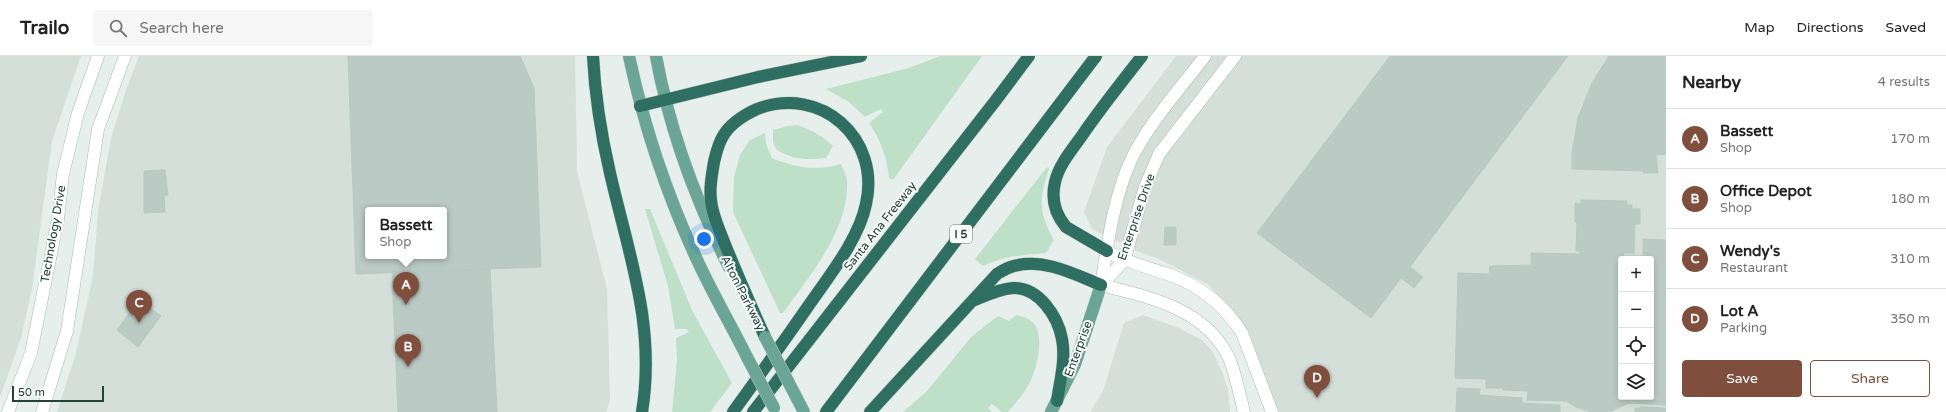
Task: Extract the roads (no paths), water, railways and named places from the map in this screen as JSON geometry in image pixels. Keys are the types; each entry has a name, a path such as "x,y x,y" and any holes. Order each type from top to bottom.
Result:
{"highway":[{"path":"593,56 596,102 602,134 634,267 644,318 647,362 642,412"},
{"path":"640,106 758,77 861,56"},
{"name":"Santa Ana Freeway","path":"752,412 1029,56"},
{"name":"I 5","path":"826,412 1096,56"},
{"path":"1107,251 1066,227 1061,222 1053,199 1055,182 1062,163 1100,110 1142,56"},
{"path":"734,412 838,263 857,230 866,206 869,179 865,156 859,145 841,122 829,114 805,105 792,103 764,107 737,121 723,136 717,149 711,176 710,198 712,210 732,263 765,337"},
{"path":"870,412 968,303 997,274 1014,266 1035,264 1057,267 1101,285"},
{"path":"968,303 992,292 1014,288 1027,291 1039,298 1050,309 1058,323 1063,340 1063,359 1057,401"}],"main road":[{"path":"629,56 640,106 662,171 688,238 711,287 776,412"},
{"name":"Alton Parkway","path":"656,56 666,99 688,171 708,221 804,412"},
{"name":"Enterprise","path":"1051,412 1075,364 1101,285"}],"street":[{"name":"Technology Drive","path":"8,412 31,353 58,219 63,174 78,113 98,56"},
{"path":"42,412 67,331 98,130 124,56"},
{"name":"Enterprise Drive","path":"1101,285 1110,228 1119,194 1130,162 1138,147 1205,56"},
{"name":"Enterprise Drive","path":"1101,285 1124,261 1144,187 1159,154 1235,56"},
{"path":"1107,251 1124,261 1169,274 1193,285 1205,292 1226,311 1245,340 1272,412"},
{"path":"1101,285 1162,302 1189,315 1200,323 1211,333 1229,356 1244,412"}],"place":[{"name":"Bassett","path":"406,305"},
{"name":"Wendy's","path":"139,323"},
{"name":"Office Depot","path":"408,367"},
{"name":"Lot A","path":"1317,398"}]}
